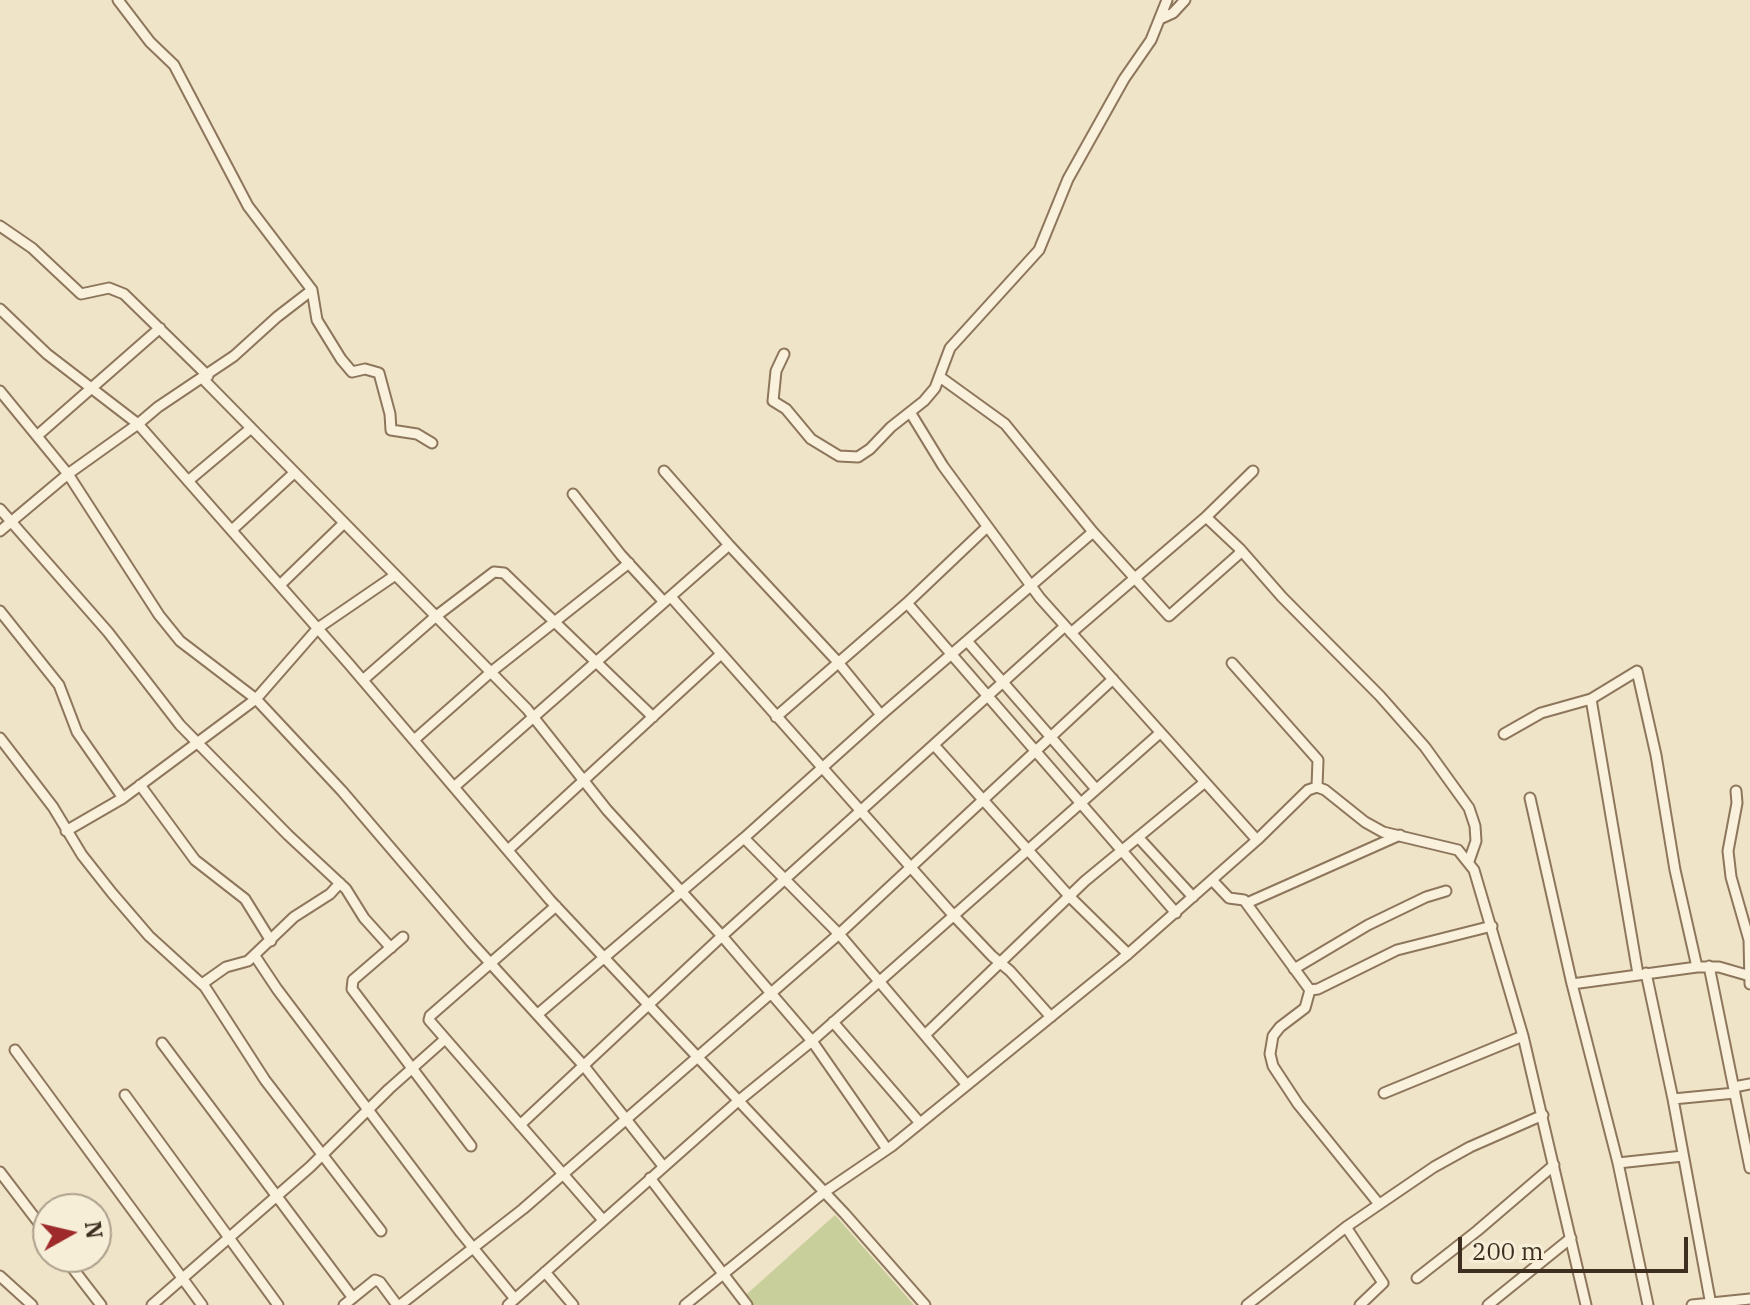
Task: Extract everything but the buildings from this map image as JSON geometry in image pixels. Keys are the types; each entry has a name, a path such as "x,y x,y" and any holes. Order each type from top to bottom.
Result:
{"street":[{"path":"118,0 150,42 174,65 248,206 312,290 317,320 352,372 365,369 379,373 391,430 417,434 432,443"},
{"path":"784,354 776,371 773,401 786,409 811,439 839,456 858,457 870,449 935,388 950,348 1039,250 1068,179 1124,79 1151,40 1167,0"},
{"path":"1162,18 1173,13 1185,0"},
{"path":"0,226 32,248 81,294 116,289 160,328 250,429 491,672 533,716 607,810 812,1041 887,1149"},
{"path":"0,531 68,474 158,407 205,378 312,290"},
{"path":"0,309 47,354 138,424 556,906 845,1214 925,1305"},
{"path":"38,435 160,328"},
{"path":"940,377 1005,424 1093,532 1169,616 1237,558 1240,549"},
{"path":"0,391 68,474 159,615 180,641 256,699 342,791 584,1066 663,1166"},
{"path":"910,412 943,466 1032,587 1067,630 1257,840"},
{"path":"188,481 250,429"},
{"path":"664,471 837,661 881,715"},
{"path":"520,1125 722,936 1002,683 1136,579 1253,471"},
{"path":"232,530 294,473"},
{"path":"573,494 629,563 721,654 954,916 1051,1017"},
{"path":"0,509 108,632 180,725 340,883 364,918 391,948"},
{"path":"1206,517 1380,696 1425,747 1469,808 1476,841 1469,861"},
{"path":"280,585 343,524"},
{"path":"776,717 907,603 987,527"},
{"path":"538,1014 1093,532"},
{"path":"454,787 729,545"},
{"path":"414,740 491,672 629,563"},
{"path":"363,680 435,617 494,572 504,573 653,717"},
{"path":"66,831 123,798 256,699 318,628 394,576"},
{"path":"907,603 1082,801 1176,913"},
{"path":"0,611 59,685 77,732 123,798"},
{"path":"967,641 1096,789"},
{"path":"508,850 721,654"},
{"path":"1232,663 1318,760 1317,787"},
{"path":"1504,734 1541,713 1591,699 1637,671 1697,967"},
{"path":"344,1305 375,1280 399,1305 474,1249 698,1059 839,934 1113,679"},
{"path":"1591,699 1642,973 1673,1099 1710,1304"},
{"path":"255,956 512,1302 663,1166 812,1041 1160,733"},
{"path":"0,738 53,807 66,831 112,893 149,936 202,984 265,1080 381,1231"},
{"path":"934,745 1070,897 1128,954"},
{"path":"926,1034 1122,849 1205,782"},
{"path":"140,785 195,860 245,899 271,941"},
{"path":"685,1305 823,1193 920,1123 1128,954 1257,840 1308,790 1317,787 1383,832 1452,847 1469,861 1492,926 1523,1036 1586,1305"},
{"path":"1572,984 1709,966 1749,979 1749,940 1731,877 1728,851 1737,803 1736,791"},
{"path":"1530,798 1572,984 1618,1163 1648,1305"},
{"path":"1247,903 1400,835"},
{"path":"1138,837 1193,897"},
{"path":"744,838 839,934 967,1085"},
{"path":"1212,880 1229,898 1240,898 1247,903 1310,990"},
{"path":"202,984 226,967 242,964 255,956 294,917 330,894 340,883"},
{"path":"1294,969 1379,919 1446,891"},
{"path":"556,906 430,1016 431,1025 603,1220"},
{"path":"1310,990 1318,989 1397,950 1492,926"},
{"path":"403,937 351,984 352,989 471,1146"},
{"path":"1709,966 1750,1168"},
{"path":"1310,990 1305,1008 1273,1036 1270,1054 1273,1066 1298,1104 1379,1204"},
{"path":"833,1022 920,1123"},
{"path":"1384,1093 1523,1036"},
{"path":"152,1305 323,1154 444,1040"},
{"path":"162,1043 353,1298"},
{"path":"15,1050 202,1305"},
{"path":"1673,1099 1735,1090 1750,1084"},
{"path":"125,1095 278,1305"},
{"path":"1247,1305 1379,1204 1470,1147 1543,1115"},
{"path":"1618,1163 1683,1156"},
{"path":"1417,1278 1554,1165"},
{"path":"0,1172 32,1214"},
{"path":"650,1178 747,1305"},
{"path":"1346,1227 1383,1283 1360,1305"},
{"path":"1488,1305 1571,1238"},
{"path":"545,1272 573,1305"},
{"path":"76,1273 101,1305"},
{"path":"0,1276 32,1305"},
{"path":"1692,1305 1750,1299"}],"green space":[{"path":"835,1215 914,1305 743,1305 739,1301"}]}
